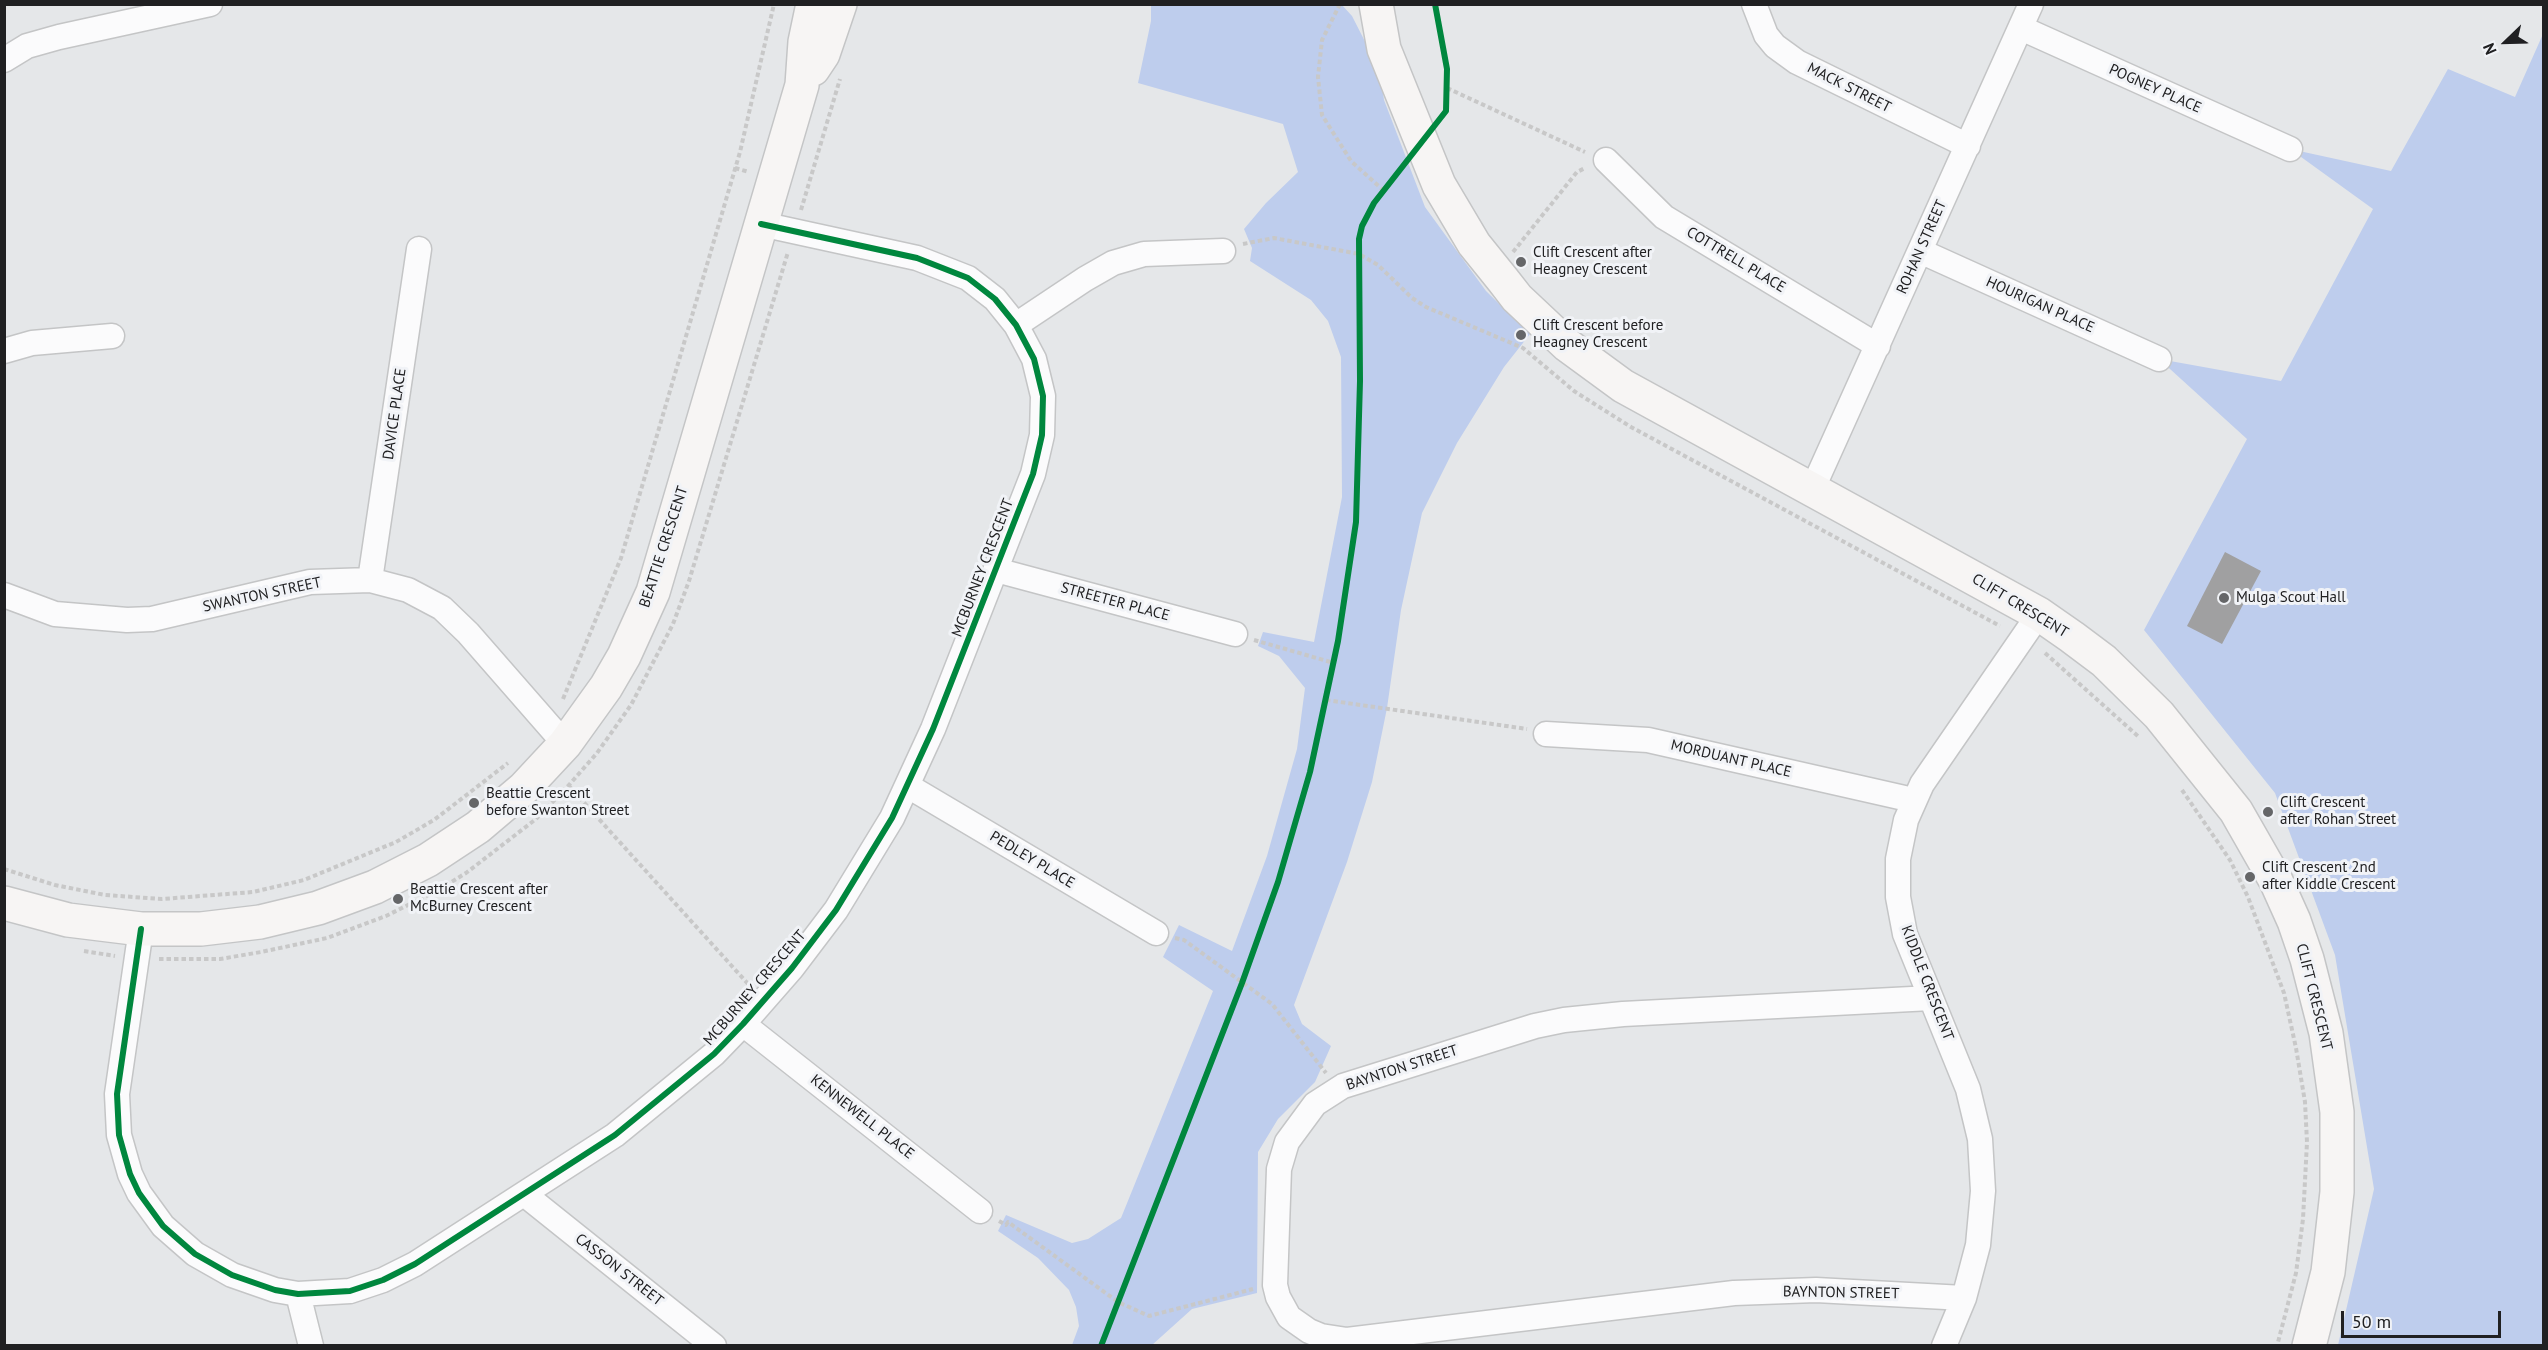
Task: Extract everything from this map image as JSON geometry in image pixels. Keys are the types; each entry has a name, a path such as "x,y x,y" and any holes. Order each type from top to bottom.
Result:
{"street":[{"path":"4,60 27,46 59,37 210,4"},
{"name":"BEATTIE CRESCENT","path":"4,903 68,920 141,929 201,929 260,922 318,908 375,887 428,860 478,827 524,788 554,744 606,687 624,656 653,592 802,85 805,42 813,4"},
{"name":"BEATTIE CRESCENT","path":"802,85 823,54 840,4"},
{"name":"MACK STREET","path":"1754,4 1766,35 1775,46 1797,62 1968,146"},
{"name":"ROHAN STREET","path":"1812,490 2031,4"},
{"name":"CLIFT CRESCENT","path":"1380,6 1384,49 1405,99 1419,141 1439,185 1474,244 1517,297 1567,345 1623,386 2039,614 2104,661 2159,715 2192,754 2246,826 2276,880 2307,959 2326,1033 2337,1112 2337,1192 2331,1249 2320,1311 2309,1346"},
{"name":"POGNEY PLACE","path":"2021,28 2290,149"},
{"name":"COTTRELL PLACE","path":"1606,160 1664,218 1878,346"},
{"name":"MCBURNEY CRESCENT","path":"141,929 117,1094 119,1135 130,1174 139,1193 163,1226 195,1254 232,1275 298,1294 350,1291 383,1280 415,1264 524,1194 649,1109 714,1054 744,1024 792,968 836,910 892,818 908,786 1033,474 1042,435 1043,396 1034,359 1016,325 995,299 952,270 917,258 761,224"},
{"name":"DAVICE PLACE","path":"370,580 419,249"},
{"path":"1016,325 1113,263 1144,254 1223,251"},
{"name":"HOURIGAN PLACE","path":"1920,252 2159,360"},
{"path":"4,351 32,343 112,336"},
{"name":"STREETER PLACE","path":"996,570 1235,634"},
{"name":"SWANTON STREET","path":"4,595 55,614 127,621 152,619 310,582 370,580 408,590 442,608 468,633 554,744"},
{"name":"KIDDLE CRESCENT","path":"1944,1346 1964,1298 1978,1245 1982,1202 1980,1139 1968,1089 1905,934 1898,897 1898,859 1913,800 1922,783 2039,614"},
{"name":"MORDUANT PLACE","path":"1546,734 1648,740 1913,800"},
{"name":"PEDLEY PLACE","path":"908,786 1156,933"},
{"name":"BAYNTON STREET","path":"1931,998 1623,1014 1564,1020 1513,1033 1343,1086 1315,1104 1295,1128 1287,1142 1279,1169 1275,1285 1278,1297 1289,1317 1321,1336 1347,1340 1734,1293 1816,1290 1964,1298"},
{"name":"KENNEWELL PLACE","path":"744,1024 980,1211"},
{"name":"CASSON STREET","path":"524,1194 714,1346"},
{"path":"298,1294 311,1346"}],"path":[{"path":"763,1002 554,744 562,701 621,558 740,152 774,4"},
{"path":"1340,4 1322,40 1318,77 1322,115 1351,161 1384,191"},
{"path":"807,189 843,70"},
{"path":"1446,100 1447,85 1606,160"},
{"path":"1512,252 1577,172 1606,160"},
{"path":"1379,197 1389,185"},
{"path":"788,251 795,246"},
{"path":"1359,246 1359,265"},
{"path":"1235,634 1334,663"},
{"path":"2042,650 2148,746"},
{"path":"1332,672 1336,652"},
{"path":"1324,710 1328,691"},
{"path":"1326,700 1519,726 1546,734"},
{"path":"4,869 55,885 105,895 162,899 253,892 304,880 396,842 434,820 516,757"},
{"path":"2177,784 2230,860 2248,897 2284,993 2296,1048 2307,1142 2304,1207 2296,1273 2277,1346"},
{"path":"1156,933 1184,940 1272,1005 1332,1081 1343,1086"},
{"path":"1238,994 1245,974"},
{"path":"980,1211 1006,1225 1008,1222 1118,1302 1149,1316 1275,1285"},
{"path":"1113,1313 1122,1291"}],"shaded area":[{"path":"1151,5 1342,5 1352,16 1380,71 1384,100 1425,207 1486,291 1530,334 1504,367 1457,443 1422,513 1401,610 1387,708 1372,782 1347,862 1294,1005 1302,1024 1331,1046 1315,1082 1278,1119 1258,1152 1257,1293 1192,1309 1152,1345 1072,1345 1079,1326 1076,1307 1069,1290 1038,1258 998,1231 1006,1215 1072,1243 1088,1239 1121,1218 1213,991 1163,957 1179,925 1232,951 1267,856 1297,749 1305,688 1279,656 1258,646 1263,632 1314,642 1342,497 1341,357 1328,321 1311,300 1250,261 1252,248 1244,229 1266,203 1298,172 1283,124 1138,83 1151,21"},
{"path":"2543,34 2543,1345 2338,1345 2374,1189 2335,955 2275,793 2144,630 2247,439 2159,359 2281,381 2373,209 2290,149 2391,171 2448,69 2515,97"}],"building":[{"name":"Mulga Scout Hall","path":"2225,552 2261,571 2222,644 2187,626"}],"cycle path":[{"path":"1101,1346 1242,983 1278,882 1310,772 1338,641 1356,522 1360,381 1359,239 1362,226 1374,203 1446,111 1447,69 1435,4"},
{"path":"141,929 117,1094 119,1135 130,1174 139,1193 163,1226 195,1254 232,1275 275,1290 298,1294 350,1291 383,1280 415,1264 615,1135 714,1054 743,1024 792,968 836,910 892,818 933,729 1033,474 1042,435 1043,396 1034,359 1016,325 995,299 968,278 917,258 761,224"}],"place":[{"name":"Clift Crescent after Heagney Crescent","path":"1521,262"},
{"name":"Clift Crescent before Heagney Crescent","path":"1521,335"},
{"name":"Mulga Scout Hall","path":"2224,598"},
{"name":"Beattie Crescent before Swanton Street","path":"474,803"},
{"name":"Clift Crescent after Rohan Street","path":"2268,812"},
{"name":"Clift Crescent 2nd after Kiddle Crescent","path":"2250,877"},
{"name":"Beattie Crescent after McBurney Crescent","path":"398,899"}]}
